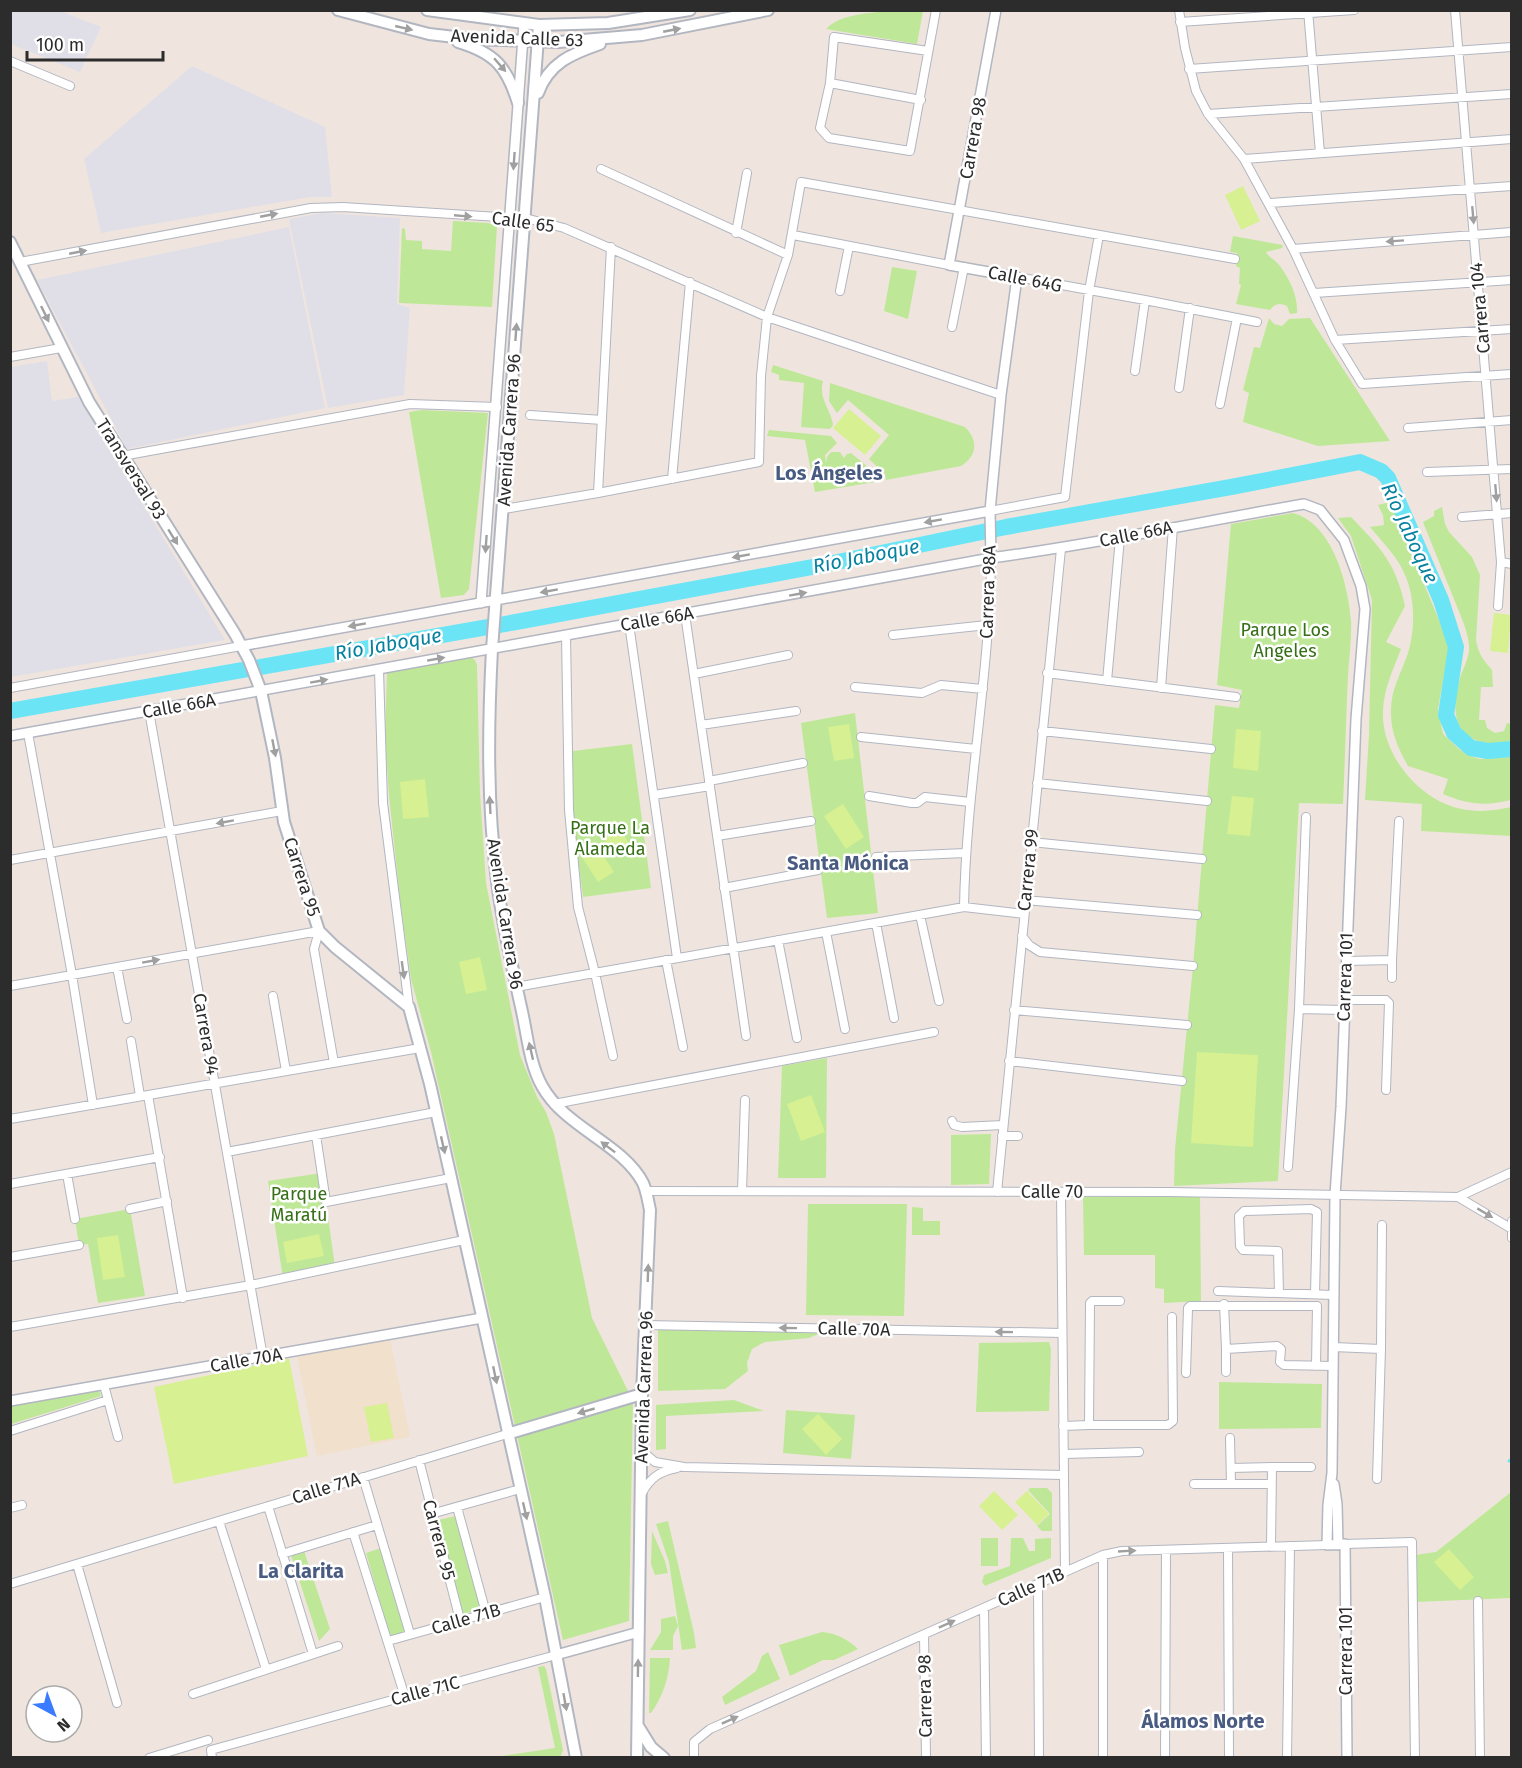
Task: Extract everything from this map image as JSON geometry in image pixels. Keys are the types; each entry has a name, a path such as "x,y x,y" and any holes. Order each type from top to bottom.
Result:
{"main road":[{"name":"Avenida Calle 63","path":"338,10 429,33 472,39 523,42 615,39 768,10"},
{"name":"Avenida Calle 63","path":"427,10 539,25 608,23 690,10"},
{"name":"Avenida Carrera 96","path":"539,25 492,646 488,737 490,814 497,883 516,987 540,1084 566,1116 622,1158 634,1170 645,1191 650,1210 642,1394 637,1758"},
{"path":"429,33 490,55 504,68 518,103"},
{"path":"534,102 545,77 558,63 572,54 615,39"},
{"name":"Transversal 93","path":"10,242 89,402 242,646 260,687"},
{"name":"Carrera 95","path":"260,687 275,758 282,811 319,930"},
{"path":"319,930 409,1007 436,1112 545,1597 576,1758"},
{"name":"Calle 71A","path":"507,1434 642,1394"},
{"path":"638,1726 651,1747 664,1758"},
{"path":"568,1758 572,1742"}],"street":[{"path":"928,51 834,37 830,83 820,128 829,138 910,151 936,10"},
{"name":"Carrera 98","path":"950,265 996,10"},
{"path":"1179,10 1189,69 1196,91 1208,114 1244,159 1269,203 1335,340 1362,384 1512,374"},
{"path":"1180,22 1353,10"},
{"name":"Carrera 104","path":"1455,10 1501,562 1498,606"},
{"path":"1308,12 1320,153"},
{"name":"Avenida Carrera 96","path":"481,603 524,24"},
{"path":"1189,69 1512,47"},
{"path":"10,61 70,86"},
{"path":"830,83 921,100"},
{"path":"1208,114 1512,94"},
{"path":"1244,159 1512,140"},
{"path":"601,170 788,255"},
{"path":"736,232 747,173"},
{"path":"504,509 759,462 761,376 768,317 788,255 801,182 1235,259"},
{"path":"1269,203 1512,186"},
{"name":"Calle 65","path":"20,262 311,207 524,219 554,224 768,317 1001,394"},
{"path":"1293,249 1512,232"},
{"name":"Calle 64G","path":"792,235 1257,322"},
{"path":"10,688 1065,497 1089,291 1099,235"},
{"path":"840,291 849,246"},
{"path":"598,493 611,247"},
{"path":"952,327 964,267"},
{"name":"Carrera 98A","path":"964,907 965,853 983,689 991,555 990,511 1001,394 1017,277"},
{"path":"1314,293 1512,280"},
{"path":"672,479 690,282"},
{"path":"1135,371 1145,300"},
{"path":"1179,388 1190,308"},
{"path":"1220,404 1237,318"},
{"path":"1335,340 1512,329"},
{"path":"10,357 61,348"},
{"path":"122,456 410,404 496,407"},
{"path":"530,415 602,420"},
{"path":"1408,428 1512,420"},
{"path":"1427,472 1512,469"},
{"name":"Calle 66A","path":"10,736 149,711 260,687 379,670 492,646 566,636 991,555 1061,549 1304,504"},
{"name":"Carrera 101","path":"1304,504 1320,510 1344,540 1355,566 1364,599 1364,630 1356,719 1335,1195 1332,1473 1327,1545"},
{"path":"1462,517 1512,513"},
{"path":"1161,687 1173,527"},
{"path":"1107,681 1119,538"},
{"name":"Carrera 99","path":"997,1192 1061,549"},
{"path":"1501,562 1512,564"},
{"path":"685,614 746,1036"},
{"path":"629,624 677,958"},
{"path":"893,635 987,625"},
{"path":"566,636 569,810 578,907 613,1056"},
{"path":"694,674 788,655"},
{"path":"379,670 383,803 409,1007"},
{"path":"1047,673 1236,697"},
{"path":"855,687 922,693 941,685 983,689"},
{"name":"Carrera 94","path":"149,711 263,1357"},
{"path":"701,725 796,711"},
{"path":"1042,731 1211,748"},
{"path":"28,733 93,1105"},
{"path":"861,737 976,749"},
{"path":"654,795 803,763"},
{"path":"1037,783 1207,801"},
{"path":"868,796 912,803 917,803 925,797 970,802"},
{"path":"10,860 282,811"},
{"path":"1288,1167 1299,1009 1305,817"},
{"path":"717,836 811,821"},
{"path":"1392,978 1399,821"},
{"path":"1031,842 1202,859"},
{"path":"876,857 965,853"},
{"path":"724,888 818,870"},
{"path":"1025,900 1197,915"},
{"path":"516,987 964,907 1024,914"},
{"path":"920,915 939,1001"},
{"path":"876,923 894,1018"},
{"path":"10,986 319,930"},
{"name":"Carrera 95","path":"319,930 314,949 334,1063"},
{"path":"826,932 845,1029"},
{"path":"1022,936 1040,952 1193,966"},
{"path":"778,940 797,1038"},
{"path":"666,960 683,1047"},
{"path":"1346,961 1392,960"},
{"path":"117,967 127,1020"},
{"path":"273,996 286,1071"},
{"path":"1299,1009 1386,1000 1389,1003 1386,1090"},
{"path":"1014,1010 1187,1025"},
{"path":"554,1104 934,1032"},
{"path":"130,1041 160,1157 183,1298"},
{"path":"10,1119 420,1048"},
{"path":"1010,1061 1182,1081"},
{"path":"742,1191 745,1100"},
{"path":"227,1152 436,1112"},
{"path":"952,1122 962,1127 1003,1125"},
{"path":"316,1135 326,1202 451,1178"},
{"path":"1002,1136 1018,1136"},
{"path":"10,1184 160,1157"},
{"name":"Calle 70","path":"645,1191 1061,1192 1458,1197 1512,1172"},
{"path":"67,1174 75,1219"},
{"path":"1061,1192 1065,1572"},
{"path":"1458,1197 1511,1229"},
{"path":"130,1209 166,1201"},
{"path":"1279,1293 1278,1251 1244,1250 1240,1246 1239,1216 1244,1211 1311,1209 1317,1212 1315,1294"},
{"path":"1377,1479 1382,1225"},
{"path":"10,1327 251,1285 464,1240"},
{"path":"10,1257 79,1245"},
{"path":"1218,1291 1333,1295"},
{"path":"1089,1425 1089,1306 1092,1301 1120,1301"},
{"path":"1224,1304 1226,1372"},
{"path":"1186,1373 1188,1308 1224,1304 1317,1306 1316,1366"},
{"path":"1063,1426 1168,1425 1173,1421 1172,1317"},
{"name":"Calle 70A","path":"10,1401 482,1318"},
{"name":"Calle 70A","path":"645,1325 1062,1333"},
{"path":"1226,1349 1277,1346 1281,1349 1280,1362 1284,1365 1332,1366"},
{"path":"1333,1347 1381,1349"},
{"path":"104,1385 118,1437"},
{"path":"10,1431 108,1400"},
{"name":"Calle 71A","path":"10,1584 507,1434"},
{"path":"1230,1438 1231,1484"},
{"path":"642,1451 655,1462 684,1467 1064,1475"},
{"path":"1064,1454 1139,1452"},
{"name":"Carrera 95","path":"419,1460 460,1620"},
{"path":"641,1494 654,1477 668,1470 684,1467"},
{"path":"1271,1547 1272,1467"},
{"path":"1231,1468 1311,1467"},
{"name":"Carrera 101","path":"1332,1473 1341,1545 1347,1758"},
{"path":"363,1477 410,1634"},
{"path":"1194,1484 1271,1484"},
{"path":"431,1514 520,1489"},
{"path":"10,1508 22,1505"},
{"path":"268,1506 313,1654"},
{"path":"457,1507 486,1613"},
{"path":"219,1521 266,1669"},
{"path":"282,1554 377,1525"},
{"path":"353,1532 405,1697"},
{"name":"Calle 71B","path":"694,1758 694,1742 710,1729 1103,1555 1122,1551 1412,1542 1415,1758"},
{"path":"1287,1758 1290,1546"},
{"path":"1228,1548 1229,1758"},
{"path":"1165,1758 1166,1550"},
{"path":"1103,1555 1103,1758"},
{"path":"77,1564 117,1703"},
{"path":"1038,1584 1039,1758"},
{"name":"Calle 71B","path":"388,1641 545,1597"},
{"path":"1478,1601 1480,1758"},
{"path":"984,1608 986,1758"},
{"name":"Calle 71C","path":"211,1754 405,1697 503,1673 556,1655 639,1632"},
{"name":"Carrera 98","path":"924,1635 926,1758"},
{"path":"193,1694 338,1646"},
{"path":"149,1758 208,1740"}],"shaded area":[{"path":"10,11 60,11 101,27 80,72 11,44"},
{"path":"192,66 325,127 332,197 310,197 101,233 84,159"},
{"path":"323,213 400,218 397,304 410,308 404,395 328,408 289,219"},
{"path":"289,227 325,408 127,449 37,280"},
{"path":"47,361 52,401 78,397 225,640 11,677 11,367"},
{"path":"390,1338 410,1437 317,1456 297,1357"}],"green space":[{"path":"891,10 923,11 917,44 826,29 848,17"},
{"path":"1243,186 1260,221 1241,230 1225,195"},
{"path":"453,221 488,223 497,226 492,307 399,303 402,228 405,229 406,240 422,241 422,249 451,251"},
{"path":"1233,236 1283,245 1282,248 1266,252 1284,271 1295,294 1297,313 1290,314 1287,306 1282,304 1275,305 1270,310 1236,304 1241,285 1239,284 1240,268 1236,266 1237,253 1230,252"},
{"path":"892,267 917,271 908,319 884,311"},
{"path":"1269,318 1274,324 1282,326 1289,319 1310,318 1390,441 1318,446 1243,422 1249,393 1243,390 1254,347 1260,348"},
{"path":"773,365 823,381 823,399 833,425 830,429 801,427 804,383 779,380 779,375 771,372"},
{"path":"830,383 965,427 974,442 971,457 961,466 886,480 885,474 869,459 889,435 848,400 837,413 829,401"},
{"path":"849,409 881,436 865,455 833,428"},
{"path":"422,410 488,413 469,589 464,595 441,598 409,412"},
{"path":"769,430 831,436 837,443 825,455 826,463 831,452 840,452 844,458 851,453 880,477 881,481 815,492 805,440 767,436"},
{"path":"1401,496 1433,569 1462,646 1450,718 1453,731 1471,747 1487,751 1511,749 1511,755 1478,756 1465,751 1448,737 1443,723 1453,646 1424,565 1396,498"},
{"path":"1390,502 1448,642 1438,709 1443,734 1459,749 1479,759 1511,757 1511,800 1477,803 1443,794 1448,779 1408,766 1399,748 1392,728 1391,705 1412,635 1412,597 1400,565 1370,527 1384,525 1383,515 1378,505"},
{"path":"1442,507 1449,532 1472,557 1480,575 1476,640 1481,656 1492,670 1493,687 1481,687 1479,720 1485,720 1487,728 1495,733 1504,731 1507,723 1511,724 1511,743 1480,742 1469,737 1457,721 1456,694 1468,656 1468,640 1464,624 1423,522 1434,516 1434,511"},
{"name":"Parque Los Angeles","path":"1293,513 1307,519 1319,529 1336,557 1346,590 1351,634 1343,804 1299,803 1278,1181 1174,1186 1175,1149 1215,705 1239,708 1242,690 1217,685 1231,524"},
{"path":"1351,517 1386,557 1397,578 1405,606 1386,642 1401,649 1387,687 1383,711 1387,740 1393,754 1401,767 1422,790 1448,805 1480,811 1511,807 1511,836 1421,831 1422,804 1365,800 1372,600 1351,536 1338,518"},
{"path":"1494,613 1511,615 1508,653 1490,651"},
{"path":"471,657 477,665 480,793 486,883 520,1055 554,1134 592,1318 633,1401 629,1621 563,1640 431,1052 411,979 389,796 385,735 387,673"},
{"path":"855,713 878,913 827,918 801,723"},
{"path":"849,724 854,758 834,761 828,727"},
{"path":"1236,729 1261,731 1258,771 1233,768"},
{"name":"Parque La Alameda","path":"632,744 651,888 583,897 572,810 573,751"},
{"path":"425,779 429,817 403,819 400,782"},
{"path":"1232,796 1254,798 1250,836 1227,834"},
{"path":"843,804 864,837 846,849 824,816"},
{"path":"615,820 631,847 615,856 599,830"},
{"path":"596,844 614,872 598,882 580,854"},
{"path":"480,957 487,990 466,994 459,962"},
{"path":"1197,1052 1258,1055 1253,1147 1191,1143"},
{"path":"827,1058 826,1178 778,1178 782,1066"},
{"path":"811,1095 825,1132 801,1141 787,1104"},
{"path":"991,1134 989,1184 951,1185 951,1135"},
{"name":"Parque Maratú","path":"322,1173 335,1267 283,1278 268,1181"},
{"path":"1083,1197 1200,1197 1201,1301 1164,1303 1164,1289 1155,1288 1155,1255 1084,1255"},
{"path":"808,1204 907,1204 904,1316 806,1315"},
{"path":"912,1207 923,1208 923,1221 940,1221 940,1235 912,1235"},
{"path":"130,1209 145,1296 98,1303 88,1244 79,1245 75,1219"},
{"path":"319,1234 324,1256 287,1263 283,1242"},
{"path":"118,1235 125,1277 103,1280 97,1238"},
{"path":"658,1327 823,1332 809,1338 765,1342 752,1349 747,1363 748,1371 725,1389 658,1391"},
{"path":"1049,1342 1051,1349 1049,1411 976,1412 979,1343"},
{"path":"289,1358 308,1456 174,1484 154,1387"},
{"path":"1219,1382 1322,1384 1321,1428 1219,1429"},
{"path":"99,1390 101,1396 11,1424 11,1406"},
{"path":"734,1400 764,1411 666,1416 666,1449 656,1450 656,1405"},
{"path":"387,1403 394,1438 371,1442 364,1407"},
{"path":"786,1410 855,1415 851,1459 783,1453"},
{"path":"818,1414 842,1439 826,1455 802,1429"},
{"path":"1047,1488 1052,1493 1052,1531 1042,1531 1037,1526 1050,1514 1028,1490"},
{"path":"994,1491 1018,1515 1002,1530 979,1506"},
{"path":"1027,1491 1049,1514 1037,1525 1015,1502"},
{"path":"1511,1492 1511,1598 1415,1602 1415,1555 1436,1552"},
{"path":"456,1516 481,1609 463,1614 438,1520"},
{"path":"668,1521 696,1648 682,1650 669,1562 656,1524"},
{"path":"652,1531 668,1573 655,1575 651,1564"},
{"path":"981,1538 998,1538 998,1566 981,1566"},
{"path":"1011,1538 1023,1538 1029,1551 1035,1551 1035,1539 1051,1538 1051,1558 985,1586 982,1582 984,1575 1010,1566"},
{"path":"381,1548 405,1632 390,1636 366,1553"},
{"path":"1449,1549 1474,1577 1460,1590 1434,1562"},
{"path":"304,1551 330,1629 319,1641 291,1555"},
{"path":"675,1616 678,1626 673,1636 673,1650 650,1650 661,1632 661,1619"},
{"path":"822,1632 842,1638 858,1649 834,1660 823,1660 790,1676 779,1645"},
{"path":"768,1652 780,1679 725,1705 722,1697 756,1671 762,1656"},
{"path":"650,1658 670,1658 665,1687 649,1713"},
{"path":"544,1666 563,1750 560,1758 495,1757 555,1748 538,1667"}],"waterway":[{"name":"Río Jaboque","path":"10,711 516,622 823,565 1006,527 1360,462 1381,471 1388,478 1441,600 1456,647 1446,715 1454,733 1471,748 1488,751 1512,749"}],"district":[{"name":"Los Ángeles","path":"829,473"},
{"name":"Santa Mónica","path":"848,863"},
{"name":"La Clarita","path":"301,1571"},
{"name":"Álamos Norte","path":"1203,1721"}]}
